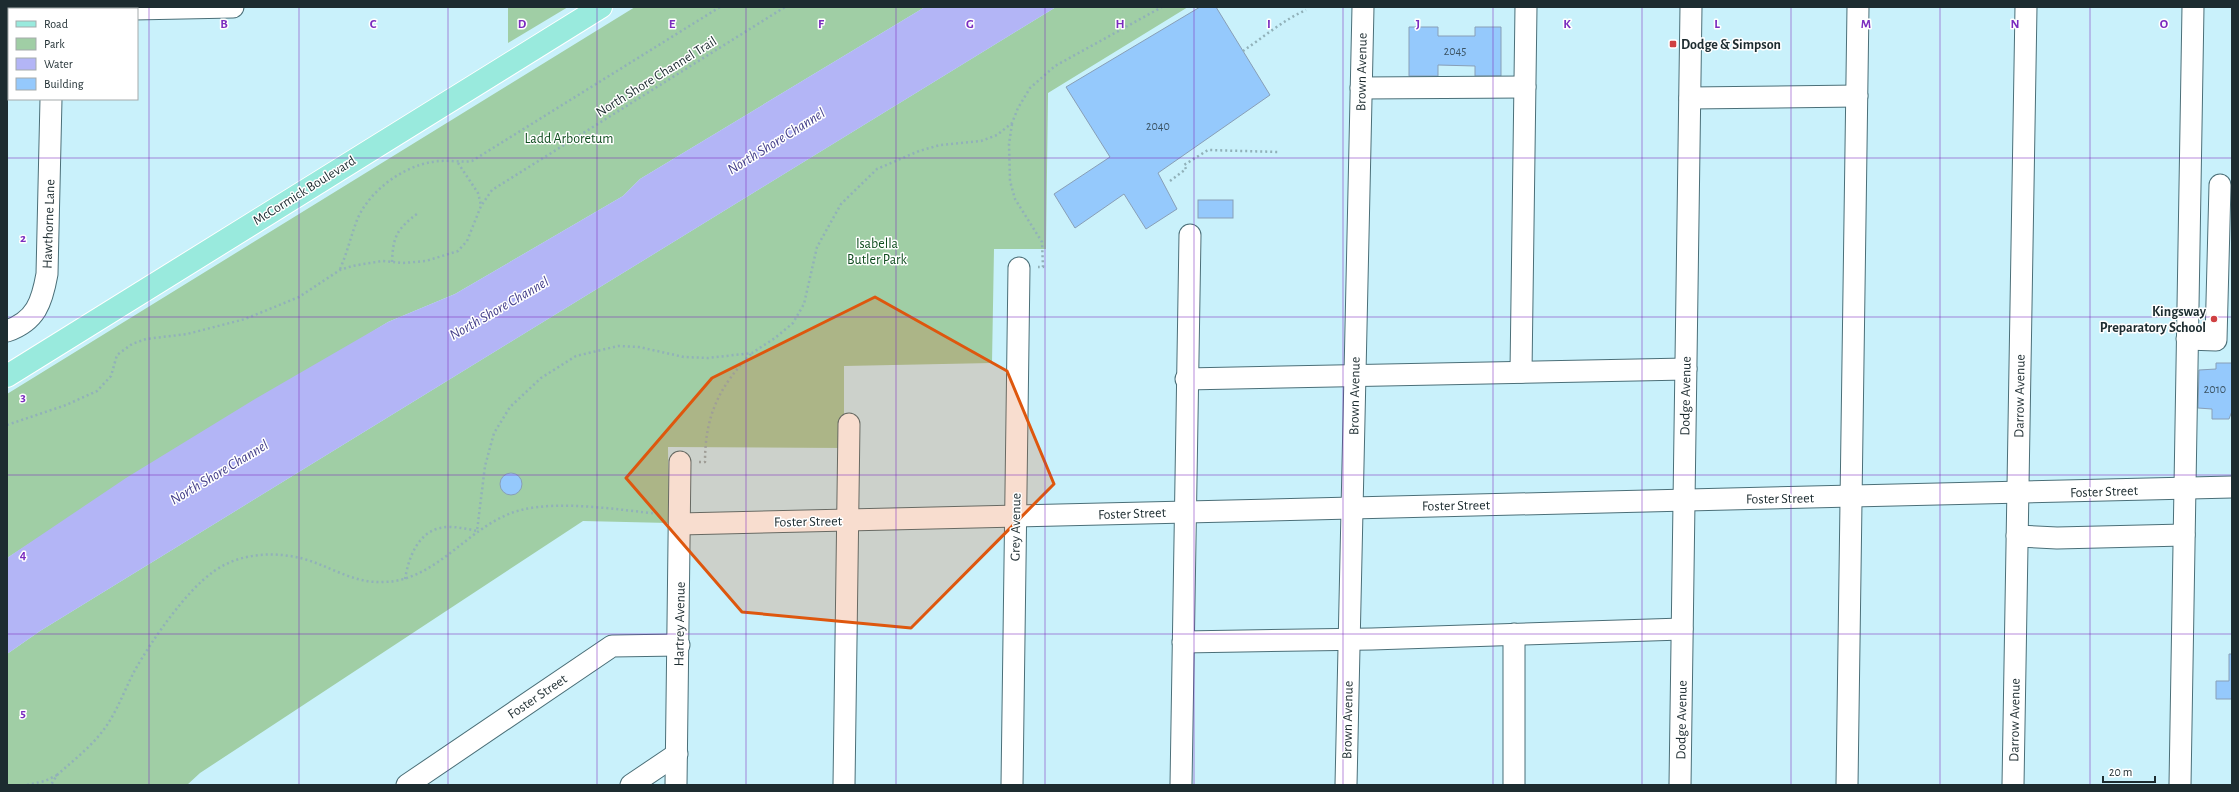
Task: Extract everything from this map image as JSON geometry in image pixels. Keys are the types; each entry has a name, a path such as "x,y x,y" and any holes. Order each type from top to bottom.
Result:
{"main road":[{"name":"McCormick Boulevard","path":"7,376 601,7"}],"street":[{"path":"138,9 233,7"},
{"name":"Brown Avenue","path":"1346,785 1363,7"},
{"path":"1521,372 1526,7"},
{"name":"Dodge Avenue","path":"1680,785 1691,7"},
{"path":"1847,785 1858,7"},
{"name":"Darrow Avenue","path":"2013,785 2026,7"},
{"path":"2180,785 2193,7"},
{"path":"1361,88 1525,87"},
{"path":"1690,98 1857,96"},
{"name":"Hawthorne Lane","path":"7,331 28,320 39,307 44,291 47,274 51,100"},
{"path":"2187,339 2216,340 2226,185 2190,186"},
{"path":"1181,785 1186,379 1190,235"},
{"name":"Grey Avenue","path":"1012,785 1014,516 1019,268"},
{"path":"1186,379 1686,369"},
{"path":"844,785 849,424"},
{"name":"Hartrey Avenue","path":"676,785 679,645 680,462"},
{"name":"Foster Street","path":"680,524 2232,487"},
{"path":"2017,536 2057,538 2184,535"},
{"path":"1183,642 1349,639 1682,629"},
{"path":"1514,634 1514,785"},
{"name":"Foster Street","path":"407,785 612,646 679,645"},
{"path":"631,785 677,754"}],"path":[{"name":"North Shore Channel Trail","path":"340,270 358,219 366,203 379,190 398,175 415,166 434,161 458,163 472,161 720,7"},
{"name":"North Shore Channel Trail","path":"7,425 66,405 97,391 111,376 118,355 132,344 146,339 187,334 245,319 299,297 340,270 364,264 426,261 458,251 467,241 481,206 492,190 785,7"},
{"path":"1019,268 1042,267 1042,242 1015,199 1010,181 1009,144 1012,123 1018,108 1030,88 1055,66 1162,7"},
{"path":"1242,51 1293,15 1306,10"},
{"path":"680,462 704,462 704,441 708,424 714,407 733,372 752,353 775,338 793,323 804,304 817,247 841,204 877,169 919,151 940,145 981,141 997,135 1012,123"},
{"path":"1170,181 1186,169 1184,165 1208,150 1279,152"},
{"path":"458,163 478,193 481,206"},
{"path":"392,262 392,245 395,235 403,224 418,214"},
{"path":"477,531 485,466 494,433 510,407 525,391 559,365 576,356 618,346 639,347 684,357 708,358 752,353"},
{"path":"27,785 45,781 57,775 93,743 108,723 136,668 197,585 214,571 238,559 262,554 288,556 314,562 360,580 382,582 406,579 426,570 477,531 521,510 575,506 669,515 680,524"},
{"path":"406,579 408,563 414,548 424,536 434,530 449,527 477,531"},
{"path":"51,785 57,775"}],"highlighted area":[{"path":"875,297 1007,371 1054,484 911,628 742,612 626,478 712,378"}],"green space":[{"path":"508,7 568,7 508,43"},
{"name":"Ladd Arboretum","path":"635,7 925,7 640,179 623,196 455,294 388,322 7,558 7,394"},
{"name":"Isabella Butler Park","path":"1056,7 1188,7 1048,93 1046,249 994,249 992,363 844,366 844,448 668,447 669,523 583,521 200,773 187,785 7,785 7,654 40,631"}],"water":[{"name":"North Shore Channel","path":"925,7 1056,7 40,631 7,654 7,558 126,478 255,399 388,322 455,294 623,196 640,179"}],"building":[{"path":"1200,7 1216,7 1270,95 1158,173 1177,209 1146,229 1124,194 1075,228 1054,194 1110,157 1066,87"},
{"path":"1409,27 1438,27 1438,36 1475,36 1475,27 1501,27 1501,76 1475,76 1475,66 1438,65 1438,76 1409,76"},
{"path":"1198,200 1233,200 1233,218 1198,218"},
{"path":"2216,363 2232,363 2232,411 2229,419 2212,419 2212,409 2198,408 2199,370 2216,369"},
{"path":"507,473 515,473 522,480 522,488 515,495 507,495 500,488 500,480"},
{"path":"2229,654 2232,654 2232,699 2216,699 2216,681 2229,681"}],"place":[{"name":"Dodge & Simpson","path":"1673,44"},
{"name":"Kingsway Preparatory School","path":"2214,319"}]}
